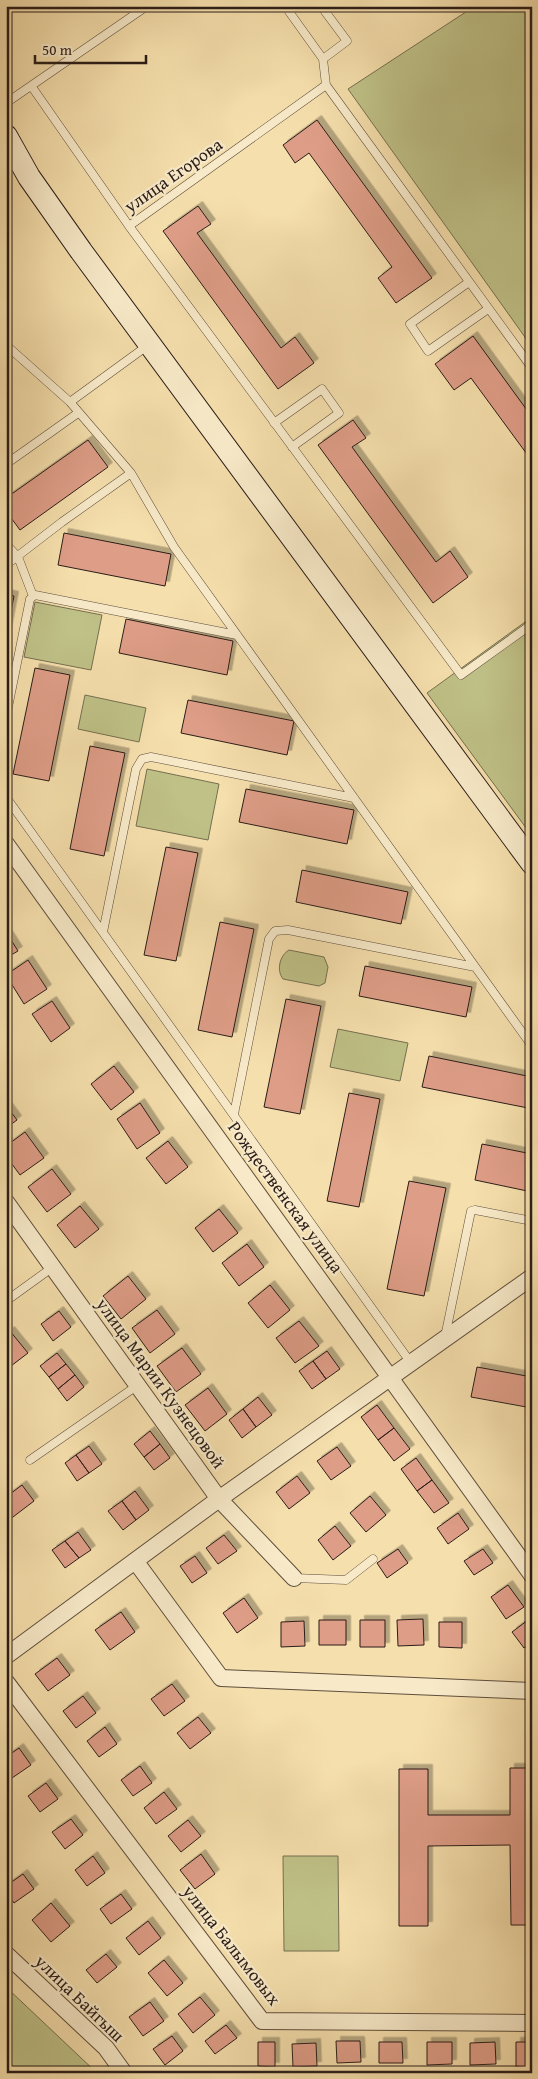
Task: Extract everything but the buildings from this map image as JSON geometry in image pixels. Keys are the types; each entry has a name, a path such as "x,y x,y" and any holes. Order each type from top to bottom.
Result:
{"street":[{"path":"6,136 39,192 532,863"},
{"name":"Рождественская улица","path":"6,844 532,1574"},
{"name":"улица Марии Кузнецовой","path":"6,1202 219,1499 294,1578"},
{"path":"6,1656 219,1499 532,1277"},
{"path":"136,1562 222,1678 532,1691"},
{"name":"улица Балымовых","path":"6,1682 262,2021 532,2023"},
{"name":"улица Байгыш","path":"6,1954 106,2048 124,2073"}],"lane":[{"path":"6,103 32,87 147,6"},
{"path":"285,6 322,59 326,85 532,368"},
{"path":"321,6 346,41 322,59"},
{"name":"улица Егорова","path":"32,87 129,226 326,85"},
{"path":"129,226 461,675 532,624"},
{"path":"469,282 410,324 428,351 488,309"},
{"path":"6,345 70,402 131,473 174,547 532,1046"},
{"path":"70,402 150,345"},
{"path":"274,423 322,389 340,413 292,447"},
{"path":"6,464 78,413"},
{"path":"6,564 131,473"},
{"path":"6,544 18,557 33,596"},
{"path":"33,596 37,595 237,635"},
{"path":"6,716 29,602 33,596"},
{"path":"103,932 136,769 142,759 151,757 354,798"},
{"path":"6,797 411,1363"},
{"path":"234,1114 269,939 275,931 288,930 475,967"},
{"path":"445,1339 471,1211 475,1210 532,1221"},
{"path":"6,1301 53,1267"},
{"path":"30,1460 138,1385"},
{"path":"294,1578 346,1580 373,1559"}],"green space":[{"path":"475,6 532,6 532,347 348,89"},
{"path":"35,602 102,615 91,670 24,657"},
{"path":"532,617 532,836 427,693"},
{"path":"85,695 146,708 139,742 78,729"},
{"path":"147,769 219,784 208,840 136,826"},
{"path":"289,950 324,957 328,967 325,983 319,986 283,979 279,967 283,955"},
{"path":"338,1029 408,1043 400,1081 330,1067"},
{"path":"283,1856 338,1856 339,1951 284,1951"},
{"path":"6,1987 97,2073 15,2073 6,2063"}]}
